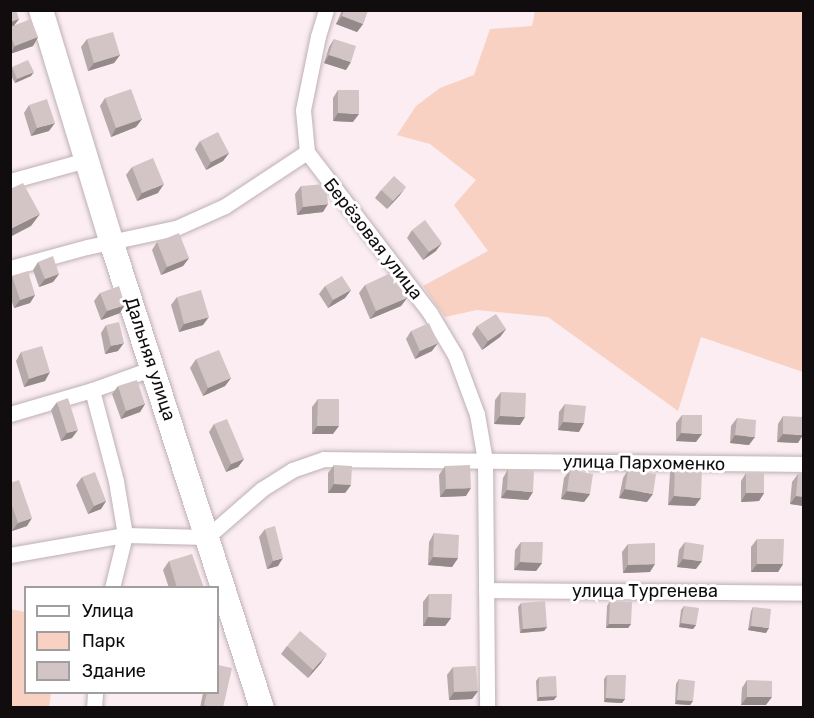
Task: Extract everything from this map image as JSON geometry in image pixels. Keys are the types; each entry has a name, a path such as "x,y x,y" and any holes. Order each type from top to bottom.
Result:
{"main road":[{"name":"Дальняя улица","path":"41,10 111,242 262,708"}],"street":[{"path":"10,268 176,228 225,206 307,152 303,110 318,36 326,10"},
{"name":"Берёзовая улица","path":"307,152 430,313 454,355 477,414 485,461 487,708"},
{"path":"10,181 86,160"},
{"path":"10,414 92,390 153,368"},
{"path":"92,390 116,481 125,535 112,586"},
{"name":"улица Пархоменко","path":"207,537 261,489 292,470 324,459 804,464"},
{"path":"10,555 125,535 207,537"},
{"name":"улица Тургенева","path":"486,590 804,593"}],"green space":[{"path":"535,11 803,11 803,372 701,337 678,411 548,317 477,310 445,317 423,286 488,251 454,205 476,180 430,144 397,135 416,106 440,88 474,75 490,29 532,26"},
{"path":"10,609 24,612 24,694 51,694 49,707 11,707"}],"building":[{"path":"10,10 16,10 19,19 10,22"},
{"path":"344,10 368,10 363,24 342,16"},
{"path":"31,19 38,37 15,46 10,35 10,27"},
{"path":"113,32 120,55 94,63 87,39"},
{"path":"334,39 356,46 351,62 329,55"},
{"path":"28,60 34,72 17,79 12,67"},
{"path":"131,89 142,119 116,128 105,98"},
{"path":"338,90 359,90 359,114 338,113"},
{"path":"47,99 55,123 37,128 29,105"},
{"path":"218,132 229,153 211,162 200,141"},
{"path":"153,158 164,184 142,193 132,167"},
{"path":"394,176 406,187 393,201 381,190"},
{"path":"23,183 40,214 10,229 10,189"},
{"path":"326,184 328,204 303,207 301,186"},
{"path":"425,220 442,243 429,252 412,230"},
{"path":"179,233 189,258 167,267 157,242"},
{"path":"53,256 59,274 45,279 38,262"},
{"path":"28,271 35,295 20,300 12,276"},
{"path":"395,271 407,298 376,311 365,285"},
{"path":"342,276 351,290 333,300 325,286"},
{"path":"119,286 125,305 107,311 100,293"},
{"path":"201,290 209,317 184,324 177,297"},
{"path":"496,314 506,329 488,341 477,326"},
{"path":"119,322 124,343 111,346 106,325"},
{"path":"429,323 438,343 420,351 411,331"},
{"path":"42,346 50,372 29,379 21,352"},
{"path":"219,350 231,378 208,388 196,359"},
{"path":"137,380 145,404 126,411 118,386"},
{"path":"501,392 526,393 525,417 500,416"},
{"path":"68,398 78,430 67,433 57,402"},
{"path":"318,399 339,399 339,426 317,426"},
{"path":"565,404 586,406 584,423 563,422"},
{"path":"682,415 702,415 702,434 681,433"},
{"path":"783,416 804,417 803,435 783,434"},
{"path":"737,418 756,420 755,437 735,435"},
{"path":"227,419 244,459 231,464 214,424"},
{"path":"334,465 352,466 351,485 334,484"},
{"path":"470,465 471,488 446,489 445,466"},
{"path":"675,465 702,466 701,498 674,496"},
{"path":"508,469 534,471 533,492 507,490"},
{"path":"570,470 593,474 590,494 567,491"},
{"path":"628,470 656,474 653,494 625,489"},
{"path":"95,472 106,501 94,506 82,477"},
{"path":"746,473 764,473 764,493 746,493"},
{"path":"798,474 804,475 804,497 796,496"},
{"path":"19,480 32,518 18,523 10,500 10,483"},
{"path":"275,526 283,558 273,561 265,529"},
{"path":"434,533 459,535 458,558 433,557"},
{"path":"757,539 784,539 783,564 757,564"},
{"path":"521,542 543,542 542,563 520,562"},
{"path":"685,542 704,545 702,561 683,559"},
{"path":"655,543 655,564 628,565 628,544"},
{"path":"192,554 203,586 176,586 169,561"},
{"path":"429,594 452,594 451,618 428,617"},
{"path":"545,601 547,627 523,629 521,603"},
{"path":"610,601 632,602 631,624 609,624"},
{"path":"684,606 699,608 696,625 681,623"},
{"path":"753,607 771,609 769,628 751,626"},
{"path":"300,631 327,654 313,670 287,646"},
{"path":"219,665 232,668 223,708 204,705 207,694 219,694"},
{"path":"476,666 478,691 454,692 453,667"},
{"path":"607,675 626,675 625,699 606,698"},
{"path":"556,676 557,696 539,697 539,677"},
{"path":"679,679 695,681 693,701 677,700"},
{"path":"747,680 772,681 772,697 747,697"}]}
